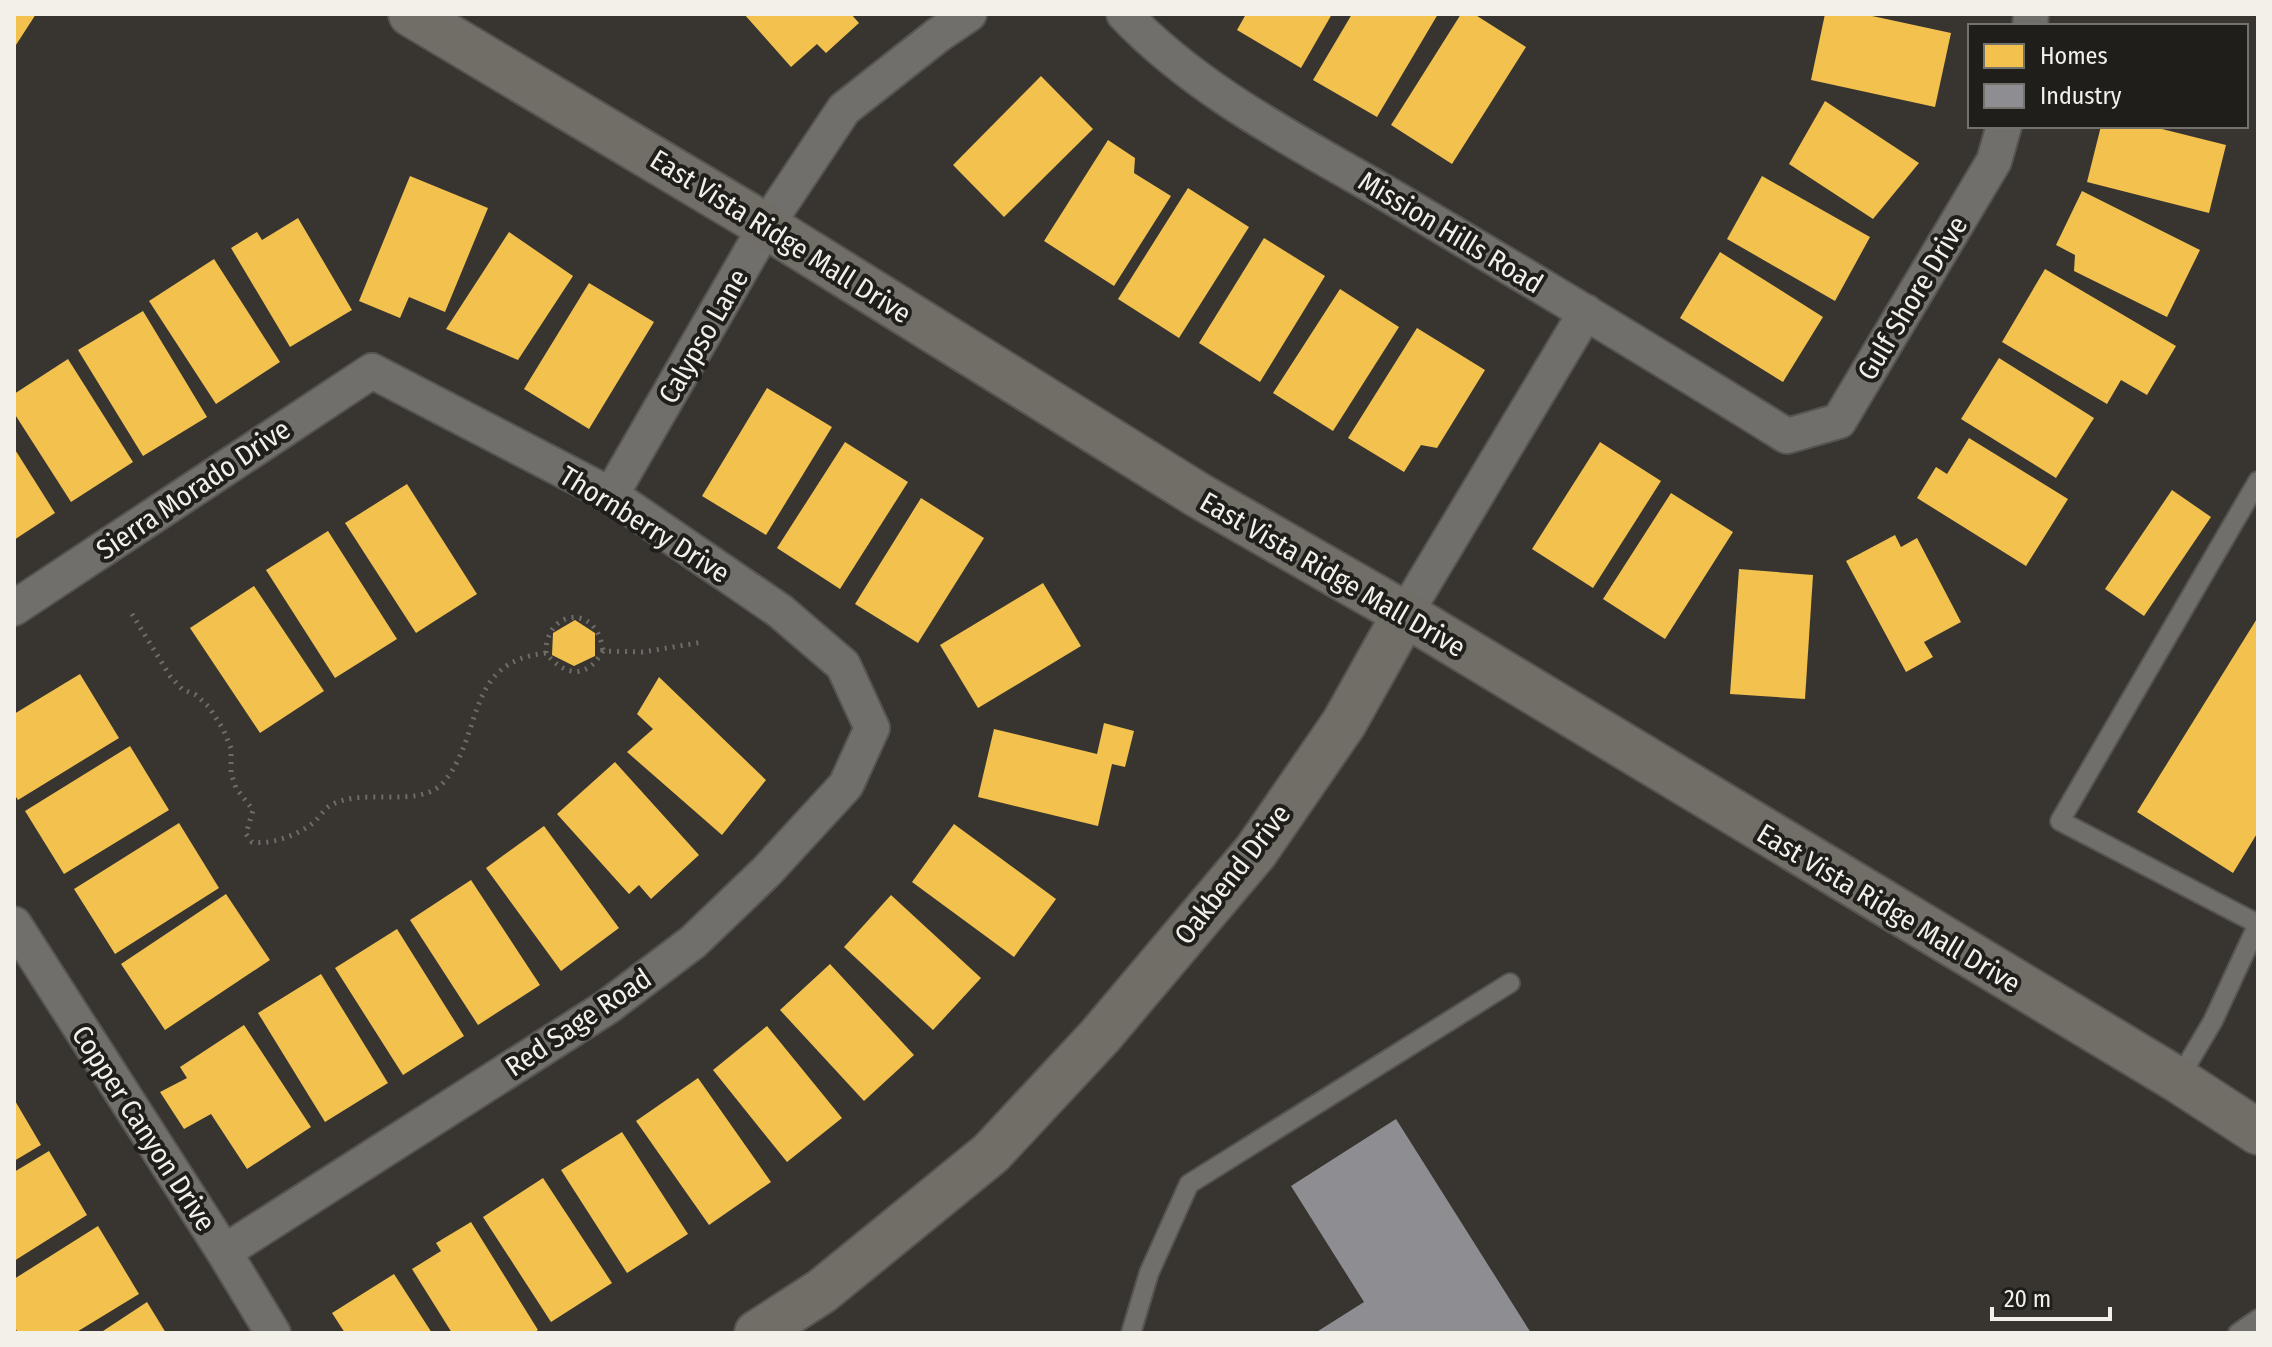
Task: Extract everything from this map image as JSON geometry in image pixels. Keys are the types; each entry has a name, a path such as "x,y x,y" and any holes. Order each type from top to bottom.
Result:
{"main road":[{"name":"East Vista Ridge Mall Drive","path":"411,14 766,226 1198,495 1405,614 2178,1080 2258,1132"},
{"name":"Oakbend Drive","path":"757,1333 822,1291 991,1153 1100,1036 1256,851 1344,723 1405,614"}],"street":[{"name":"Calypso Lane","path":"611,495 766,226 844,109 969,14"},
{"name":"Mission Hills Road","path":"1124,14 1141,32 1227,100 1586,312 1787,436"},
{"name":"Gulf Shore Drive","path":"1787,436 1839,421 1994,161 2003,128"},
{"name":"Oakbend Drive","path":"1405,614 1586,312"},
{"name":"Thornberry Drive","path":"372,371 611,495 780,611 843,665 872,728"},
{"name":"Sierra Morado Drive","path":"14,608 372,371"},
{"name":"Red Sage Road","path":"224,1252 607,1007 693,942 767,871 846,785 872,728"},
{"name":"Copper Canyon Drive","path":"14,924 273,1333"}],"lane":[{"path":"2178,1080 2213,1021 2258,924 2060,821 2258,481"},
{"path":"1131,1333 1149,1273 1189,1184 1510,983"},
{"path":"2238,1333 2258,1319"}],"path":[{"path":"132,614 170,676 182,689 196,695 209,707 223,729 231,748 231,773 236,788 253,810 246,834 252,842 265,844 314,823 329,806 352,797 430,793 442,784 451,770 484,691 501,668 525,655 546,653"},
{"path":"577,616 593,623 601,636 603,651 597,662 586,670 570,672 555,664 546,653 551,630 563,620 577,616"},
{"path":"603,651 643,652 703,642"}],"building: Homes":[{"path":"14,14 36,14 14,48"},
{"path":"744,14 851,14 859,23 826,53 817,44 791,67"},
{"path":"1246,14 1332,14 1301,68 1237,30"},
{"path":"1352,14 1438,14 1377,117 1313,80"},
{"path":"1461,14 1474,14 1526,47 1452,164 1391,125"},
{"path":"1825,14 1863,14 1951,33 1935,107 1811,80"},
{"path":"1041,76 1093,129 1004,217 953,165"},
{"path":"1825,101 1919,163 1873,219 1789,164"},
{"path":"2100,128 2158,128 2226,145 2209,213 2087,182"},
{"path":"1108,140 1135,158 1134,173 1171,196 1114,286 1044,241"},
{"path":"410,176 488,208 445,312 409,297 400,318 359,301"},
{"path":"1762,176 1870,237 1835,301 1727,239"},
{"path":"1188,188 1249,227 1179,338 1118,299"},
{"path":"2082,191 2200,250 2167,317 2074,271 2075,255 2056,245"},
{"path":"298,218 352,310 290,347 231,248 257,232 262,240"},
{"path":"509,232 573,276 518,360 446,329"},
{"path":"1264,238 1325,276 1260,382 1199,343"},
{"path":"1720,252 1823,317 1783,382 1680,318"},
{"path":"214,259 280,362 216,404 149,301"},
{"path":"2045,269 2176,346 2147,395 2121,380 2107,404 2002,342"},
{"path":"589,283 654,322 589,429 524,389"},
{"path":"1340,289 1399,327 1333,431 1273,393"},
{"path":"143,311 207,417 143,456 78,350"},
{"path":"1417,328 1485,370 1437,448 1421,445 1404,472 1348,438"},
{"path":"1999,358 2094,418 2056,478 1961,419"},
{"path":"68,359 133,462 71,502 14,413 14,394"},
{"path":"767,388 832,427 766,535 702,496"},
{"path":"1969,438 2068,499 2026,566 1917,498 1936,467 1947,474"},
{"path":"845,442 908,482 840,589 777,548"},
{"path":"1600,442 1661,481 1593,588 1532,549"},
{"path":"14,448 55,513 14,540"},
{"path":"407,484 477,594 416,633 345,523"},
{"path":"2172,490 2211,517 2144,616 2105,589"},
{"path":"1671,493 1733,532 1665,639 1603,599"},
{"path":"921,498 984,538 918,643 855,604"},
{"path":"328,531 397,639 335,678 266,570"},
{"path":"1895,535 1901,547 1917,538 1961,622 1924,642 1933,657 1906,672 1846,561"},
{"path":"1739,569 1813,575 1805,699 1730,694"},
{"path":"1043,583 1081,646 978,708 940,645"},
{"path":"254,586 324,691 260,733 190,628"},
{"path":"2258,617 2258,832 2233,873 2137,812"},
{"path":"575,620 595,633 595,656 574,666 552,655 553,633"},
{"path":"80,674 119,738 18,800 14,794 14,714"},
{"path":"659,677 766,780 722,835 627,752 653,729 637,714"},
{"path":"1104,723 1134,731 1125,767 1112,764 1098,826 978,797 994,729 1097,754"},
{"path":"130,746 169,810 64,874 25,811"},
{"path":"615,762 699,855 651,899 639,885 629,894 557,814"},
{"path":"179,823 219,888 115,954 74,889"},
{"path":"954,824 1056,899 1014,957 912,882"},
{"path":"544,826 619,928 561,971 486,868"},
{"path":"471,880 540,985 478,1025 410,920"},
{"path":"226,894 270,960 165,1030 121,964"},
{"path":"891,895 981,978 933,1030 844,947"},
{"path":"397,929 464,1036 403,1075 335,968"},
{"path":"830,964 914,1055 864,1101 780,1010"},
{"path":"321,974 388,1083 325,1122 258,1013"},
{"path":"244,1025 311,1127 247,1169 211,1114 184,1129 160,1092 187,1078 180,1067"},
{"path":"767,1026 842,1118 787,1162 713,1070"},
{"path":"698,1078 771,1182 709,1225 636,1121"},
{"path":"14,1099 41,1145 14,1161"},
{"path":"622,1132 688,1234 627,1273 561,1170"},
{"path":"49,1151 87,1215 14,1261 14,1172"},
{"path":"543,1178 612,1283 551,1322 483,1217"},
{"path":"471,1222 538,1330 533,1333 452,1333 412,1269 441,1251 436,1243"},
{"path":"98,1226 139,1294 75,1333 18,1333 14,1326 14,1279"},
{"path":"394,1274 432,1333 345,1333 332,1313"},
{"path":"147,1302 166,1333 100,1333"}],"building: Industry":[{"path":"1396,1119 1531,1333 1315,1333 1364,1302 1291,1186"}]}
